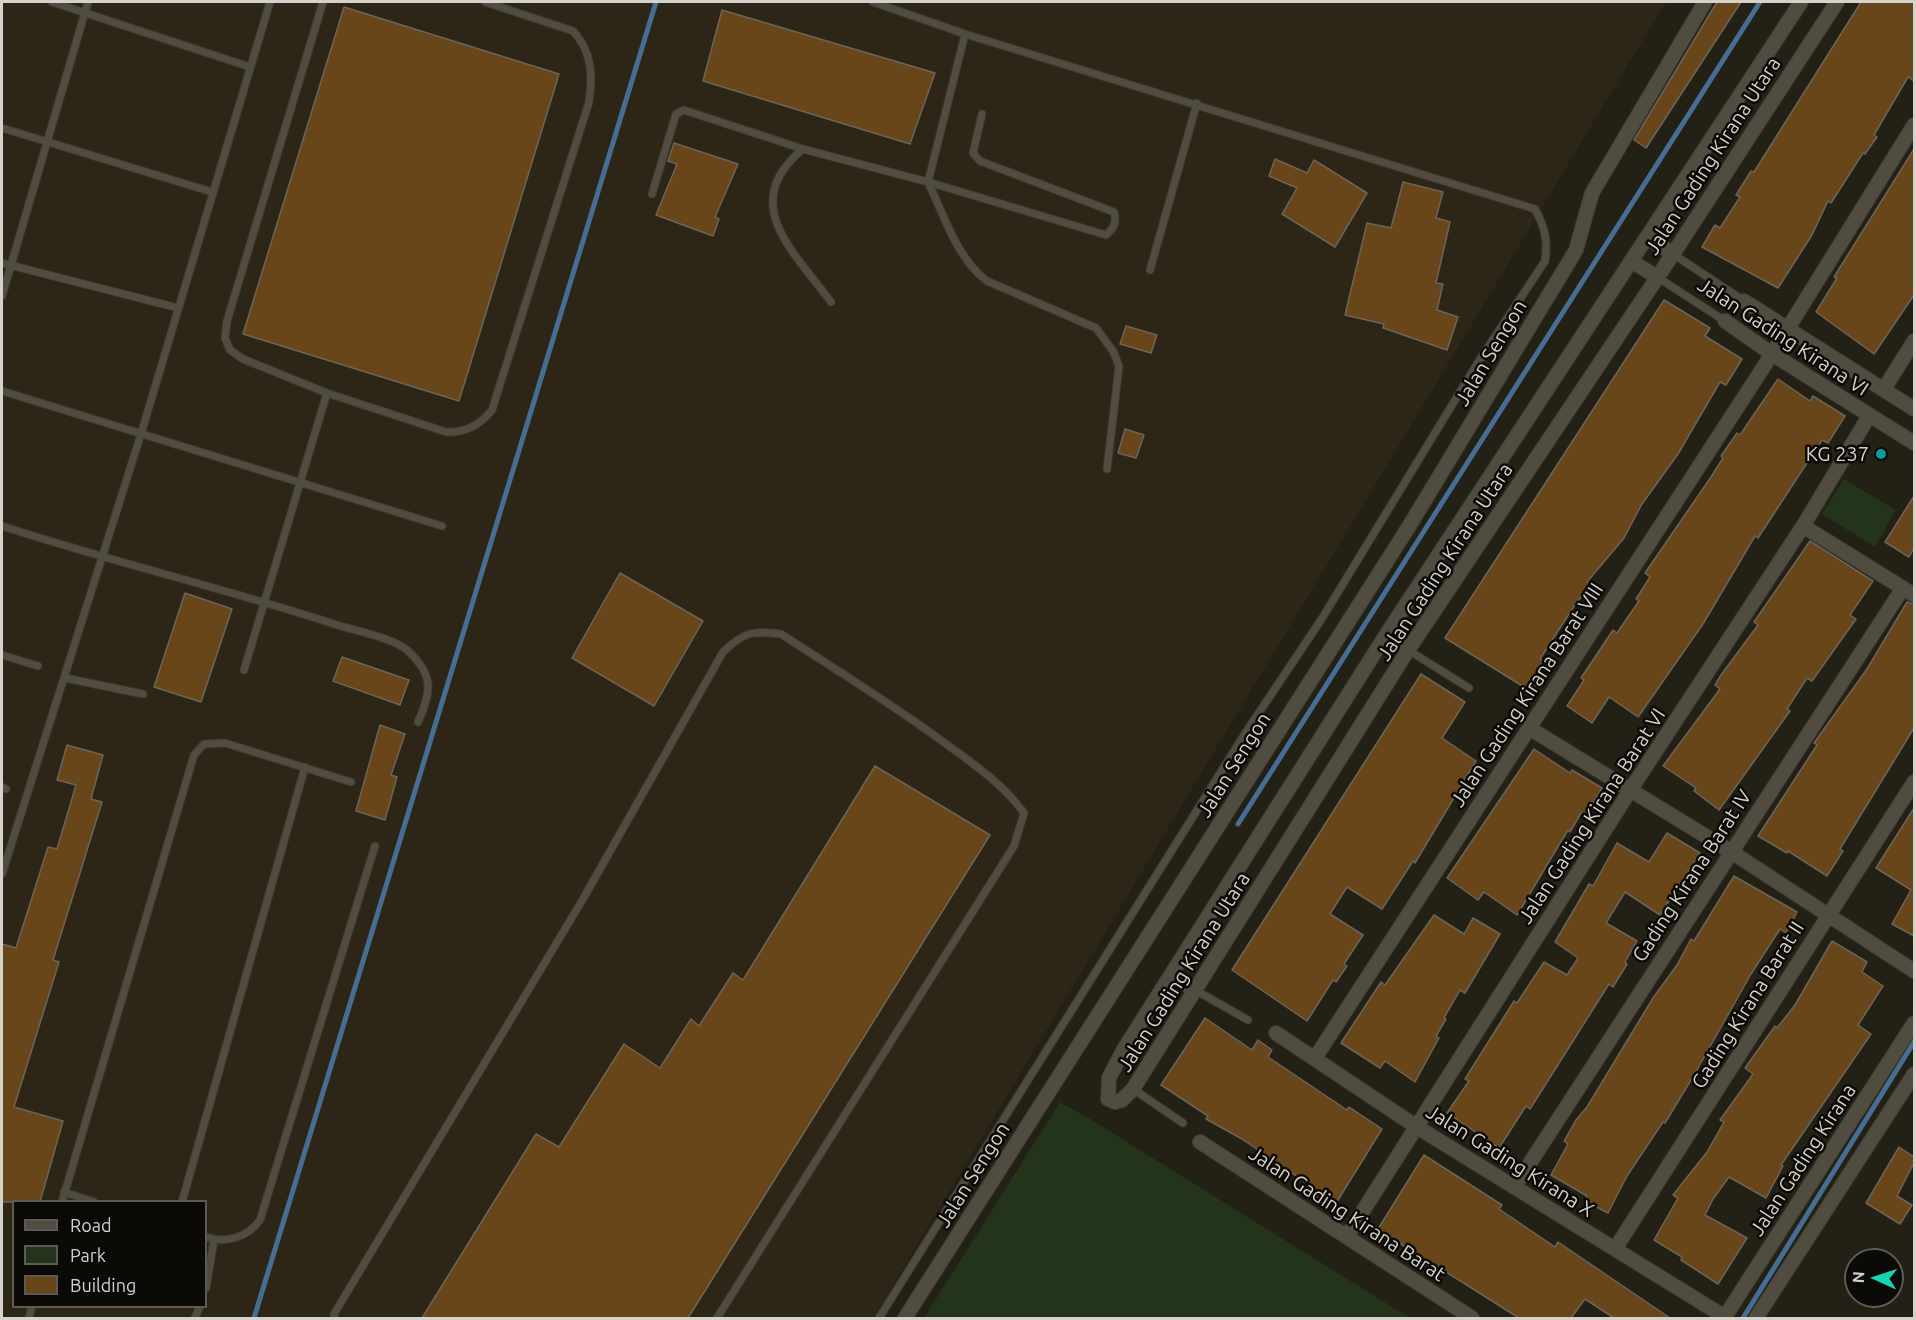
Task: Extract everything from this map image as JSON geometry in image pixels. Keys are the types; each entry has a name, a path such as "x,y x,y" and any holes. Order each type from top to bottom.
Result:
{"street":[{"name":"Jalan Sengon","path":"905,1318 1408,528 1576,250 1592,193 1705,2"},
{"name":"Jalan Gading Kirana Utara","path":"1801,2 1386,635 1114,1067 1107,1090 1108,1099 1114,1102 1122,1100 1134,1089 1408,650 1673,254 1837,2"},
{"name":"Jalan Gading Kirana Barat VIII","path":"1315,1058 1772,354 1914,125"},
{"name":"Jalan Gading Kirana VI","path":"1647,237 1673,254"},
{"name":"Jalan Gading Kirana VI","path":"1631,261 1657,277"},
{"name":"Jalan Gading Kirana VI","path":"1744,301 1914,409"},
{"name":"Jalan Gading Kirana VI","path":"1725,321 1772,354 1914,443"},
{"path":"1884,389 1914,341"},
{"name":"Jalan Gading Kirana Barat VI","path":"1347,1236 1631,789 1803,526 1869,416"},
{"path":"1803,526 1909,592"},
{"name":"Gading Kirana Barat IV","path":"1515,1186 1730,851 1909,592"},
{"path":"1386,635 1408,650"},
{"path":"1529,728 1730,851 1914,971"},
{"name":"Gading Kirana Barat II","path":"1616,1249 1914,782"},
{"path":"1172,976 1195,990"},
{"name":"Jalan Gading Kirana","path":"1725,1318 1914,1023"},
{"name":"Jalan Gading Kirana X","path":"1276,1033 1417,1127 1725,1318"},
{"path":"1756,1318 1914,1074"},
{"name":"Jalan Gading Kirana Barat","path":"1200,1142 1472,1318"}],"lane":[{"path":"52,2 250,67"},
{"path":"2,296 45,141 88,2"},
{"path":"2,874 141,434 270,2"},
{"path":"324,2 226,321 225,338 230,350 243,359 327,393 446,432 468,429 482,421 492,410 589,102 592,78 583,41 573,31 499,4 485,2"},
{"path":"873,2 965,34 1197,103 1535,209 1545,230 1547,245 1545,261 1477,364 1321,620 1239,742 879,1318"},
{"path":"896,10 899,2"},
{"path":"965,34 928,182 959,248 975,272 987,281 1096,328 1113,351 1119,366 1107,469"},
{"path":"1150,270 1197,103"},
{"path":"652,194 676,114 684,110 803,149 928,182 1106,236 1113,230 1116,220 1114,212 980,160 973,153 982,114"},
{"path":"2,128 212,192"},
{"path":"803,149 786,163 770,207 777,229 831,302"},
{"name":"Jalan Gading Kirana VI","path":"1673,254 1744,301"},
{"path":"2,263 178,308"},
{"name":"Jalan Gading Kirana VI","path":"1657,277 1725,321"},
{"path":"2,391 442,526"},
{"path":"244,670 327,393"},
{"path":"2,526 101,558 265,602 404,647 424,668 429,682 425,706 418,722"},
{"path":"335,1318 340,1304 583,899 723,652 741,636 756,631 781,634 914,720 1012,796 1024,813 1014,846 717,1318"},
{"path":"1408,650 1469,688"},
{"path":"2,655 38,666"},
{"path":"65,678 142,694"},
{"path":"62,1200 194,755 204,744 225,743 351,782"},
{"path":"183,1200 305,767"},
{"path":"207,1237 214,1240 244,1235 253,1230 260,1220 375,846"},
{"path":"1195,990 1248,1020"},
{"path":"1134,1089 1183,1122"},
{"path":"64,1192 88,1200"},
{"path":"207,1282 214,1240"}],"shaded area":[{"path":"2,2 1666,2 873,1318 2,1318"}],"green space":[{"path":"1844,479 1896,510 1875,547 1822,514"},
{"path":"1060,1102 1090,1119 1410,1318 924,1318"}],"building":[{"path":"1717,2 1741,2 1646,148 1634,140"},
{"path":"1861,2 1914,2 1914,81 1908,77 1874,135 1877,137 1865,154 1863,153 1831,203 1828,201 1812,235 1778,288 1702,247 1715,225 1720,228 1740,197 1736,195 1751,171 1754,172"},
{"path":"344,7 559,74 459,401 243,334"},
{"path":"722,10 935,73 910,144 703,81"},
{"path":"674,143 738,164 715,217 719,219 713,236 656,215 677,164 668,161"},
{"path":"1914,149 1914,295 1874,354 1816,312 1837,278 1834,277"},
{"path":"1275,159 1307,173 1314,160 1367,193 1335,247 1282,214 1297,188 1269,176"},
{"path":"1403,182 1443,192 1436,218 1450,222 1436,283 1443,284 1437,310 1458,317 1447,350 1383,328 1384,324 1345,315 1367,223 1391,228"},
{"path":"1664,300 1710,328 1705,336 1742,359 1726,385 1720,382 1678,454 1642,504 1624,538 1587,582 1591,585 1576,603 1540,659 1549,665 1532,692 1445,638"},
{"path":"1126,326 1157,335 1151,353 1120,344"},
{"path":"1778,379 1810,401 1813,396 1845,416 1828,443 1822,440 1758,538 1755,536 1703,624 1638,717 1609,697 1592,723 1567,706 1584,680 1581,678 1613,630 1617,633 1639,601 1636,599 1650,577 1645,573 1711,477 1723,458 1721,456 1737,433 1740,435"},
{"path":"1125,429 1144,435 1136,458 1118,453"},
{"path":"1914,496 1914,548 1909,557 1885,542"},
{"path":"1810,541 1873,581 1850,615 1856,619 1812,681 1807,678 1787,709 1790,711 1719,810 1694,791 1696,788 1663,766 1720,689 1715,685 1721,675 1758,625 1754,622"},
{"path":"620,573 703,621 654,706 572,658"},
{"path":"185,593 232,609 201,702 154,687"},
{"path":"1907,602 1914,604 1914,728 1840,849 1843,851 1827,876 1788,851 1787,853 1758,836 1817,745 1814,743 1867,669"},
{"path":"342,657 409,680 400,705 333,681"},
{"path":"1421,674 1465,702 1442,738 1476,761 1415,863 1413,861 1382,909 1347,887 1330,914 1363,935 1344,964 1347,966 1336,982 1333,980 1307,1021 1232,970"},
{"path":"380,725 405,734 391,775 397,777 385,820 356,811"},
{"path":"67,745 103,755 91,799 102,802 53,960 59,962 14,1107 63,1121 41,1200 2,1202 2,944 16,948 48,847 57,849 76,785 57,780"},
{"path":"1534,749 1570,773 1572,770 1602,788 1586,815 1581,813 1570,832 1568,830 1517,915 1484,892 1478,900 1447,878"},
{"path":"875,766 990,835 688,1318 422,1318 536,1134 559,1147 624,1044 660,1068 691,1019 699,1026 733,973 743,980"},
{"path":"1914,808 1914,936 1892,924 1911,890 1876,868"},
{"path":"1667,833 1700,853 1660,915 1625,892 1606,923 1637,941 1625,962 1627,964 1613,987 1609,984 1530,1109 1526,1106 1499,1148 1447,1113 1469,1081 1465,1079 1514,1001 1517,1003 1544,962 1567,975 1578,958 1555,942 1589,884 1593,886 1617,843 1649,862"},
{"path":"1734,876 1797,912 1786,933 1780,929 1751,974 1694,1075 1665,1123 1663,1122 1627,1176 1608,1213 1585,1201 1587,1196 1551,1175 1568,1144 1564,1141 1576,1120 1587,1107 1653,998 1677,965 1691,939 1694,941"},
{"path":"1434,915 1464,934 1473,918 1500,934 1465,993 1460,990 1436,1036 1439,1038 1415,1082 1385,1061 1380,1068 1341,1043 1381,982 1385,985"},
{"path":"1832,941 1867,962 1862,972 1883,986 1858,1025 1871,1034 1781,1165 1783,1166 1766,1198 1729,1177 1713,1199 1705,1215 1747,1238 1718,1284 1681,1260 1682,1257 1654,1240 1678,1198 1673,1195 1707,1152 1724,1122 1720,1120 1753,1074 1745,1068 1775,1026 1777,1028 1795,1005"},
{"path":"1205,1018 1252,1050 1258,1040 1272,1050 1268,1057 1347,1110 1349,1107 1382,1129 1333,1208 1301,1187 1305,1182 1242,1139 1206,1119 1208,1116 1161,1085"},
{"path":"1899,1147 1914,1157 1914,1163 1897,1196 1912,1205 1900,1224 1866,1203"},
{"path":"1424,1155 1502,1205 1499,1209 1555,1247 1558,1242 1670,1318 1614,1318 1585,1299 1571,1318 1519,1318 1435,1265 1432,1269 1411,1255 1413,1252 1378,1229"}],"waterway":[{"path":"254,1318 656,2"},
{"path":"1238,824 1760,2"},
{"path":"1743,1318 1914,1042"}],"place":[{"name":"KG 237","path":"1881,454"}]}
